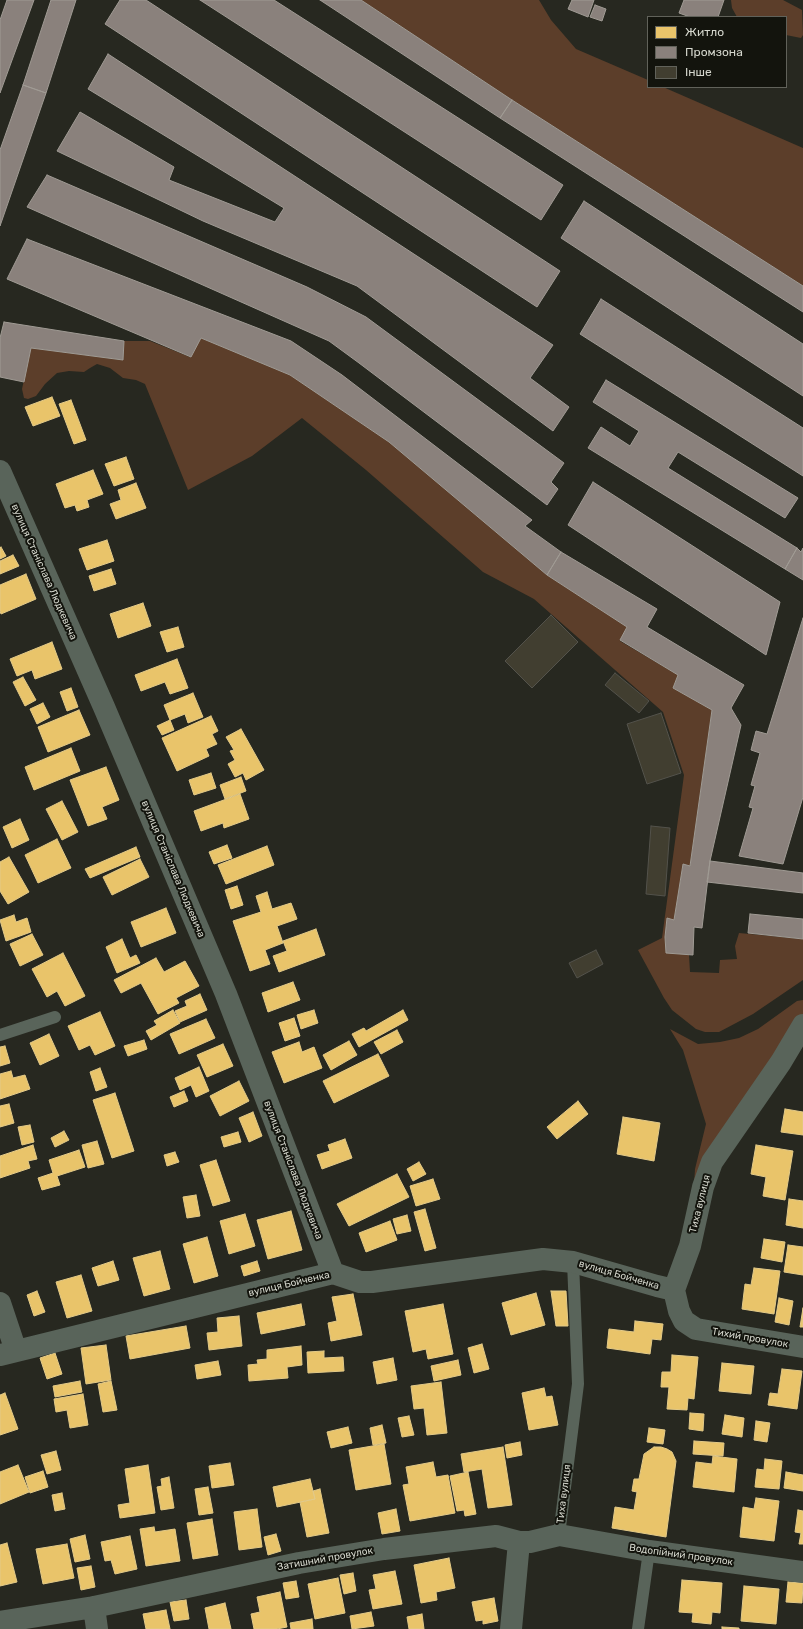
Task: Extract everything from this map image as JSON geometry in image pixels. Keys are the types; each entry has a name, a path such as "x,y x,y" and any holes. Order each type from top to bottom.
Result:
{"street":[{"name":"вулиця Станіслава Людкевича","path":"0,471 104,707 226,994 333,1273"},
{"name":"Тиха вулиця","path":"674,1290 690,1246 703,1187 712,1162 781,1062 803,1025"},
{"name":"вулиця Бойченка","path":"8,1353 333,1273 360,1282 372,1282 542,1259 573,1262 674,1290"},
{"name":"Тихий провулок","path":"674,1290 684,1321 696,1329 803,1347"},
{"path":"0,1303 8,1353"},
{"name":"Затишний провулок","path":"0,1622 94,1607 299,1563 384,1549 496,1536 519,1542 530,1542 558,1535"},
{"name":"Водопійний провулок","path":"558,1535 649,1551 803,1572"},
{"path":"511,1629 519,1542"},
{"path":"94,1607 97,1629"}],"lane":[{"path":"0,1035 55,1017"},
{"name":"Тиха вулиця","path":"558,1535 578,1384 573,1262"},
{"path":"638,1629 649,1551"}],"shaded area":[{"path":"361,0 539,0 551,20 576,49 647,80 647,88 665,88 803,148 803,286 512,100"},
{"path":"731,0 783,0 802,10 803,35 801,38 787,35 787,16 736,16 732,8"},
{"path":"201,338 290,375 389,442 547,575 627,627 620,641 678,675 673,688 712,710 690,866 683,864 674,920 667,919 665,937 666,952 689,955 690,972 719,973 720,960 737,959 735,946 739,933 803,939 803,980 753,1014 719,1032 705,1032 696,1029 672,1010 638,950 662,938 684,775 663,712 534,599 483,572 366,470 302,418 252,456 188,490 145,384 136,380 123,378 110,368 97,364 84,372 69,371 57,373 45,384 36,396 28,399 24,398 22,389 31,348 123,360 124,341 150,341 190,357"},
{"path":"803,1000 803,1015 693,1201 695,1169 706,1124 683,1050 670,1029 698,1044 720,1042 739,1038 758,1029 797,1001"}],"building: Житло":[{"path":"52,397 60,416 33,426 25,407"},
{"path":"71,400 86,440 74,444 59,404"},
{"path":"126,457 134,479 114,486 105,464"},
{"path":"93,470 103,494 87,500 89,507 77,511 75,505 65,508 56,484"},
{"path":"136,483 146,508 116,519 110,504 121,500 118,490"},
{"path":"107,540 114,561 87,570 79,549"},
{"path":"1,547 6,556 0,559 0,548"},
{"path":"13,555 19,566 0,574 0,561"},
{"path":"111,569 116,584 94,591 89,576"},
{"path":"26,574 36,599 1,614 0,585"},
{"path":"143,603 151,626 118,638 110,614"},
{"path":"178,627 184,647 167,652 160,632"},
{"path":"52,642 62,669 35,679 32,670 17,676 10,659"},
{"path":"177,659 188,688 170,694 165,682 141,691 135,675"},
{"path":"23,677 36,700 25,706 13,682"},
{"path":"71,688 78,707 67,711 60,692"},
{"path":"193,693 203,717 188,723 185,714 170,720 164,705"},
{"path":"43,703 50,717 37,724 30,709"},
{"path":"79,710 90,735 48,752 38,727"},
{"path":"211,716 218,731 212,734 217,744 206,749 209,756 177,771 162,738"},
{"path":"170,720 174,730 162,735 157,726"},
{"path":"241,729 264,770 246,780 243,773 235,777 228,764 235,760 230,751 234,750 226,737"},
{"path":"71,748 80,771 34,790 25,767"},
{"path":"106,767 119,800 102,807 107,819 88,826 70,780"},
{"path":"211,773 216,788 194,795 189,780"},
{"path":"241,777 246,791 225,799 220,785"},
{"path":"240,794 249,819 224,828 223,823 201,831 194,811"},
{"path":"62,801 78,832 62,840 46,809"},
{"path":"20,819 29,840 12,848 3,827"},
{"path":"57,839 71,868 38,883 25,855"},
{"path":"227,845 232,858 214,864 209,852"},
{"path":"267,846 274,865 226,884 218,865"},
{"path":"136,847 140,857 90,878 85,869"},
{"path":"9,857 29,892 8,904 0,891 0,862"},
{"path":"140,859 149,877 112,895 103,877"},
{"path":"237,886 243,905 231,909 225,890"},
{"path":"267,892 272,909 291,903 297,919 277,926 283,943 265,950 270,964 250,971 233,921 261,912 256,896"},
{"path":"166,908 176,933 141,947 131,922"},
{"path":"14,915 16,922 27,918 31,932 6,941 0,920"},
{"path":"316,929 325,955 279,972 273,956 287,951 283,941"},
{"path":"32,934 43,955 20,966 10,944"},
{"path":"122,939 130,958 136,955 140,963 117,973 106,947"},
{"path":"63,953 85,996 65,1006 57,991 47,997 32,969"},
{"path":"156,958 164,972 185,961 199,986 176,998 179,1003 158,1014 141,983 121,993 114,980"},
{"path":"293,982 300,1000 268,1012 262,993"},
{"path":"200,994 207,1010 180,1022 175,1011 187,1006 185,1001"},
{"path":"173,1010 180,1023 151,1040 146,1031 157,1025 154,1021"},
{"path":"314,1010 318,1023 301,1029 297,1015"},
{"path":"403,1010 408,1020 359,1047 352,1034 364,1028 366,1031"},
{"path":"100,1012 115,1046 95,1055 90,1045 79,1050 68,1026"},
{"path":"294,1018 300,1036 285,1041 279,1023"},
{"path":"206,1019 215,1038 179,1054 170,1034"},
{"path":"397,1030 403,1042 381,1054 374,1042"},
{"path":"49,1034 59,1056 40,1065 30,1043"},
{"path":"144,1040 147,1049 128,1056 124,1046"},
{"path":"349,1041 357,1055 331,1070 323,1055"},
{"path":"299,1042 302,1052 314,1047 322,1068 284,1083 272,1052"},
{"path":"223,1044 233,1066 207,1077 197,1055"},
{"path":"5,1046 10,1063 0,1066 0,1047"},
{"path":"378,1054 389,1076 334,1103 323,1081"},
{"path":"199,1067 209,1091 196,1097 191,1085 180,1090 175,1078"},
{"path":"100,1068 107,1087 96,1091 90,1072"},
{"path":"11,1071 13,1078 25,1075 30,1089 0,1099 0,1074"},
{"path":"239,1081 249,1101 220,1116 210,1096"},
{"path":"184,1091 188,1101 174,1107 170,1097"},
{"path":"115,1093 134,1151 112,1158 93,1100"},
{"path":"578,1101 588,1114 557,1139 547,1127"},
{"path":"9,1104 14,1123 0,1127 0,1106"},
{"path":"785,1109 803,1112 803,1135 781,1132"},
{"path":"253,1112 262,1136 249,1142 239,1118"},
{"path":"623,1117 660,1123 654,1161 617,1154"},
{"path":"30,1125 34,1142 22,1145 18,1127"},
{"path":"64,1131 69,1140 55,1147 51,1138"},
{"path":"238,1132 241,1142 224,1147 221,1137"},
{"path":"345,1139 352,1158 322,1169 317,1155 330,1151 328,1145"},
{"path":"97,1141 104,1164 88,1168 82,1145"},
{"path":"33,1145 37,1159 28,1161 30,1168 0,1178 0,1156"},
{"path":"756,1145 793,1151 785,1200 763,1196 766,1177 751,1174"},
{"path":"79,1150 85,1167 57,1176 60,1185 42,1190 38,1178 53,1173 49,1160"},
{"path":"175,1152 179,1162 167,1166 164,1155"},
{"path":"216,1160 230,1201 213,1206 200,1165"},
{"path":"419,1162 426,1174 413,1181 407,1169"},
{"path":"397,1174 409,1197 349,1226 337,1204"},
{"path":"433,1179 440,1199 416,1206 410,1186"},
{"path":"196,1195 200,1216 187,1218 183,1197"},
{"path":"789,1199 803,1201 803,1228 786,1225"},
{"path":"425,1209 436,1248 425,1251 414,1212"},
{"path":"291,1211 302,1250 268,1259 257,1220"},
{"path":"245,1214 255,1246 229,1254 220,1221"},
{"path":"407,1215 411,1231 397,1234 393,1219"},
{"path":"390,1221 397,1240 366,1252 359,1233"},
{"path":"207,1237 218,1276 194,1283 183,1244"},
{"path":"764,1239 785,1242 782,1262 761,1258"},
{"path":"788,1245 803,1247 803,1275 784,1272"},
{"path":"160,1251 170,1289 144,1296 133,1258"},
{"path":"113,1261 119,1280 98,1286 92,1268"},
{"path":"257,1261 260,1271 244,1276 241,1266"},
{"path":"754,1268 780,1271 774,1314 742,1309 745,1284 751,1285"},
{"path":"81,1275 92,1311 67,1318 56,1282"},
{"path":"37,1291 45,1312 34,1316 27,1295"},
{"path":"551,1291 566,1291 568,1326 556,1326"},
{"path":"536,1293 545,1325 511,1335 502,1303"},
{"path":"353,1294 362,1335 331,1341 328,1323 337,1321 332,1297"},
{"path":"779,1298 793,1301 789,1325 775,1322"},
{"path":"301,1304 305,1325 261,1334 257,1313"},
{"path":"443,1304 453,1354 428,1359 426,1349 413,1352 405,1311"},
{"path":"803,1308 803,1327 800,1327"},
{"path":"239,1316 242,1346 209,1350 207,1333 218,1332 217,1318"},
{"path":"635,1321 663,1324 661,1340 652,1339 650,1354 607,1348 609,1329 634,1332"},
{"path":"186,1326 190,1348 130,1359 126,1336"},
{"path":"482,1344 489,1369 474,1373 468,1348"},
{"path":"106,1345 111,1380 86,1384 81,1348"},
{"path":"301,1346 302,1365 287,1367 288,1378 249,1381 248,1365 258,1364 257,1360 267,1359 267,1350"},
{"path":"324,1351 324,1358 343,1357 344,1371 308,1373 307,1352"},
{"path":"55,1353 62,1374 47,1379 40,1358"},
{"path":"672,1355 698,1357 694,1399 688,1398 687,1410 667,1409 669,1387 661,1387 662,1372 671,1372"},
{"path":"393,1358 397,1380 377,1384 373,1362"},
{"path":"458,1360 461,1375 434,1381 431,1366"},
{"path":"218,1361 221,1375 197,1379 195,1365"},
{"path":"722,1363 754,1366 751,1394 719,1391"},
{"path":"782,1369 802,1371 797,1409 768,1405 770,1393 778,1394"},
{"path":"80,1381 82,1392 55,1397 53,1386"},
{"path":"111,1381 117,1410 103,1412 98,1384"},
{"path":"441,1382 447,1433 427,1435 424,1408 414,1409 411,1386"},
{"path":"544,1388 546,1397 552,1396 558,1425 529,1430 522,1393"},
{"path":"5,1393 18,1429 0,1435 0,1395"},
{"path":"83,1394 88,1425 70,1428 67,1410 56,1412 54,1399"},
{"path":"690,1413 704,1414 703,1431 689,1429"},
{"path":"725,1415 744,1418 742,1437 722,1434"},
{"path":"409,1416 414,1435 402,1437 398,1418"},
{"path":"756,1421 770,1423 767,1442 754,1440"},
{"path":"382,1425 386,1443 373,1445 370,1428"},
{"path":"348,1427 352,1443 331,1448 327,1432"},
{"path":"649,1428 665,1430 663,1444 647,1442"},
{"path":"694,1441 724,1443 723,1456 693,1454"},
{"path":"520,1442 522,1455 507,1458 505,1445"},
{"path":"384,1444 391,1484 356,1490 349,1450"},
{"path":"503,1447 512,1505 488,1508 482,1469 464,1472 461,1454"},
{"path":"654,1447 661,1447 672,1452 676,1461 666,1537 612,1528 615,1507 634,1510 637,1492 632,1491 634,1479 639,1479 644,1454"},
{"path":"56,1451 61,1470 47,1474 41,1455"},
{"path":"713,1456 737,1459 734,1492 693,1487 696,1462 712,1464"},
{"path":"765,1459 782,1461 779,1489 755,1487 757,1469 764,1470"},
{"path":"433,1462 436,1477 448,1475 455,1513 410,1521 403,1485 409,1484 406,1467"},
{"path":"230,1463 234,1485 212,1488 209,1466"},
{"path":"18,1465 29,1492 0,1504 0,1472"},
{"path":"148,1465 155,1513 120,1518 118,1505 130,1503 125,1469"},
{"path":"43,1471 48,1487 30,1493 25,1477"},
{"path":"468,1472 476,1514 465,1516 464,1510 457,1511 450,1476"},
{"path":"786,1472 803,1475 803,1491 784,1488"},
{"path":"169,1477 174,1508 161,1510 157,1487 162,1486 161,1479"},
{"path":"310,1479 315,1499 277,1507 273,1487"},
{"path":"208,1487 213,1513 199,1515 195,1489"},
{"path":"320,1489 329,1533 307,1537 300,1502 315,1499 313,1491"},
{"path":"62,1493 65,1509 55,1511 52,1495"},
{"path":"756,1498 779,1501 774,1541 740,1537 743,1507 754,1509"},
{"path":"257,1509 262,1547 239,1550 234,1512"},
{"path":"396,1509 400,1531 382,1534 378,1513"},
{"path":"798,1510 803,1511 803,1544 799,1544 801,1533 795,1532"},
{"path":"212,1519 218,1555 193,1559 187,1523"},
{"path":"154,1527 155,1532 175,1529 180,1561 146,1566 140,1529"},
{"path":"276,1534 281,1551 268,1555 264,1537"},
{"path":"85,1535 90,1559 75,1562 70,1539"},
{"path":"130,1536 137,1569 115,1574 111,1560 105,1561 101,1542"},
{"path":"7,1543 17,1582 0,1586 0,1545"},
{"path":"67,1544 74,1578 43,1584 36,1549"},
{"path":"449,1558 455,1588 436,1592 437,1600 421,1603 414,1565"},
{"path":"91,1566 95,1587 81,1590 77,1568"},
{"path":"395,1571 402,1604 373,1609 369,1590 376,1589 373,1575"},
{"path":"353,1573 356,1591 344,1594 340,1575"},
{"path":"338,1578 345,1613 315,1619 308,1584"},
{"path":"682,1580 722,1583 720,1613 712,1612 711,1624 692,1622 693,1613 679,1612"},
{"path":"296,1581 299,1597 286,1599 283,1583"},
{"path":"788,1582 803,1583 802,1603 786,1602"},
{"path":"744,1586 779,1589 776,1624 741,1621"},
{"path":"280,1592 287,1627 277,1629 254,1629 251,1614 260,1612 257,1597"},
{"path":"494,1598 498,1621 483,1624 483,1620 476,1621 472,1602"},
{"path":"186,1600 189,1619 174,1621 170,1602"},
{"path":"225,1603 231,1629 209,1629 205,1608"},
{"path":"166,1610 170,1629 146,1629 143,1614"},
{"path":"371,1612 374,1626 352,1629 350,1616"},
{"path":"422,1614 424,1629 409,1629 407,1617"},
{"path":"312,1619 313,1629 291,1629 290,1623"},
{"path":"722,1627 739,1628 739,1629 722,1629"}],"building: Промзона":[{"path":"7,0 34,0 0,93 0,20"},
{"path":"51,0 76,0 46,93 23,85"},
{"path":"120,0 146,0 560,271 537,307 105,24"},
{"path":"200,0 274,0 563,185 541,220"},
{"path":"320,0 361,0 512,100 500,118"},
{"path":"572,0 594,0 588,17 568,9"},
{"path":"684,0 724,0 718,16 687,16 679,13"},
{"path":"595,5 606,9 602,21 590,17"},
{"path":"108,54 553,345 530,378 569,407 553,431 357,286 203,221 57,151 80,112 174,167 169,180 275,222 284,208 88,89"},
{"path":"23,85 46,93 0,226 0,150"},
{"path":"512,100 803,286 803,312 500,118"},
{"path":"47,175 307,287 366,317 564,463 551,482 558,489 547,505 329,341 27,207"},
{"path":"584,201 803,344 803,396 561,238"},
{"path":"27,239 291,341 342,375 532,520 525,526 561,552 547,575 389,442 290,375 201,338 191,357 7,279"},
{"path":"601,299 803,428 803,476 580,334"},
{"path":"4,322 124,341 123,360 31,348 24,382 0,377 0,338"},
{"path":"606,380 798,498 785,518 678,452 668,468 797,548 785,569 588,448 601,427 630,446 639,431 593,402"},
{"path":"593,482 780,602 766,655 568,525"},
{"path":"797,548 801,552 803,548 803,580 785,569"},
{"path":"561,552 657,609 647,627 744,685 731,708 741,725 710,861 702,928 694,927 693,955 666,953 665,937 667,918 674,920 683,864 690,866 712,710 673,688 678,675 620,640 627,627 547,575"},
{"path":"803,618 803,797 783,864 739,856 753,808 749,807 755,786 751,785 760,753 751,750 756,731 767,734"},
{"path":"710,861 803,873 803,893 707,882"},
{"path":"750,914 803,919 803,939 748,933"}],"building: Інше":[{"path":"551,615 578,642 532,688 505,661"},
{"path":"615,673 649,701 639,713 605,685"},
{"path":"661,713 681,773 647,784 627,724"},
{"path":"651,826 670,828 665,896 646,894"},
{"path":"596,950 603,964 577,978 569,963"}]}
